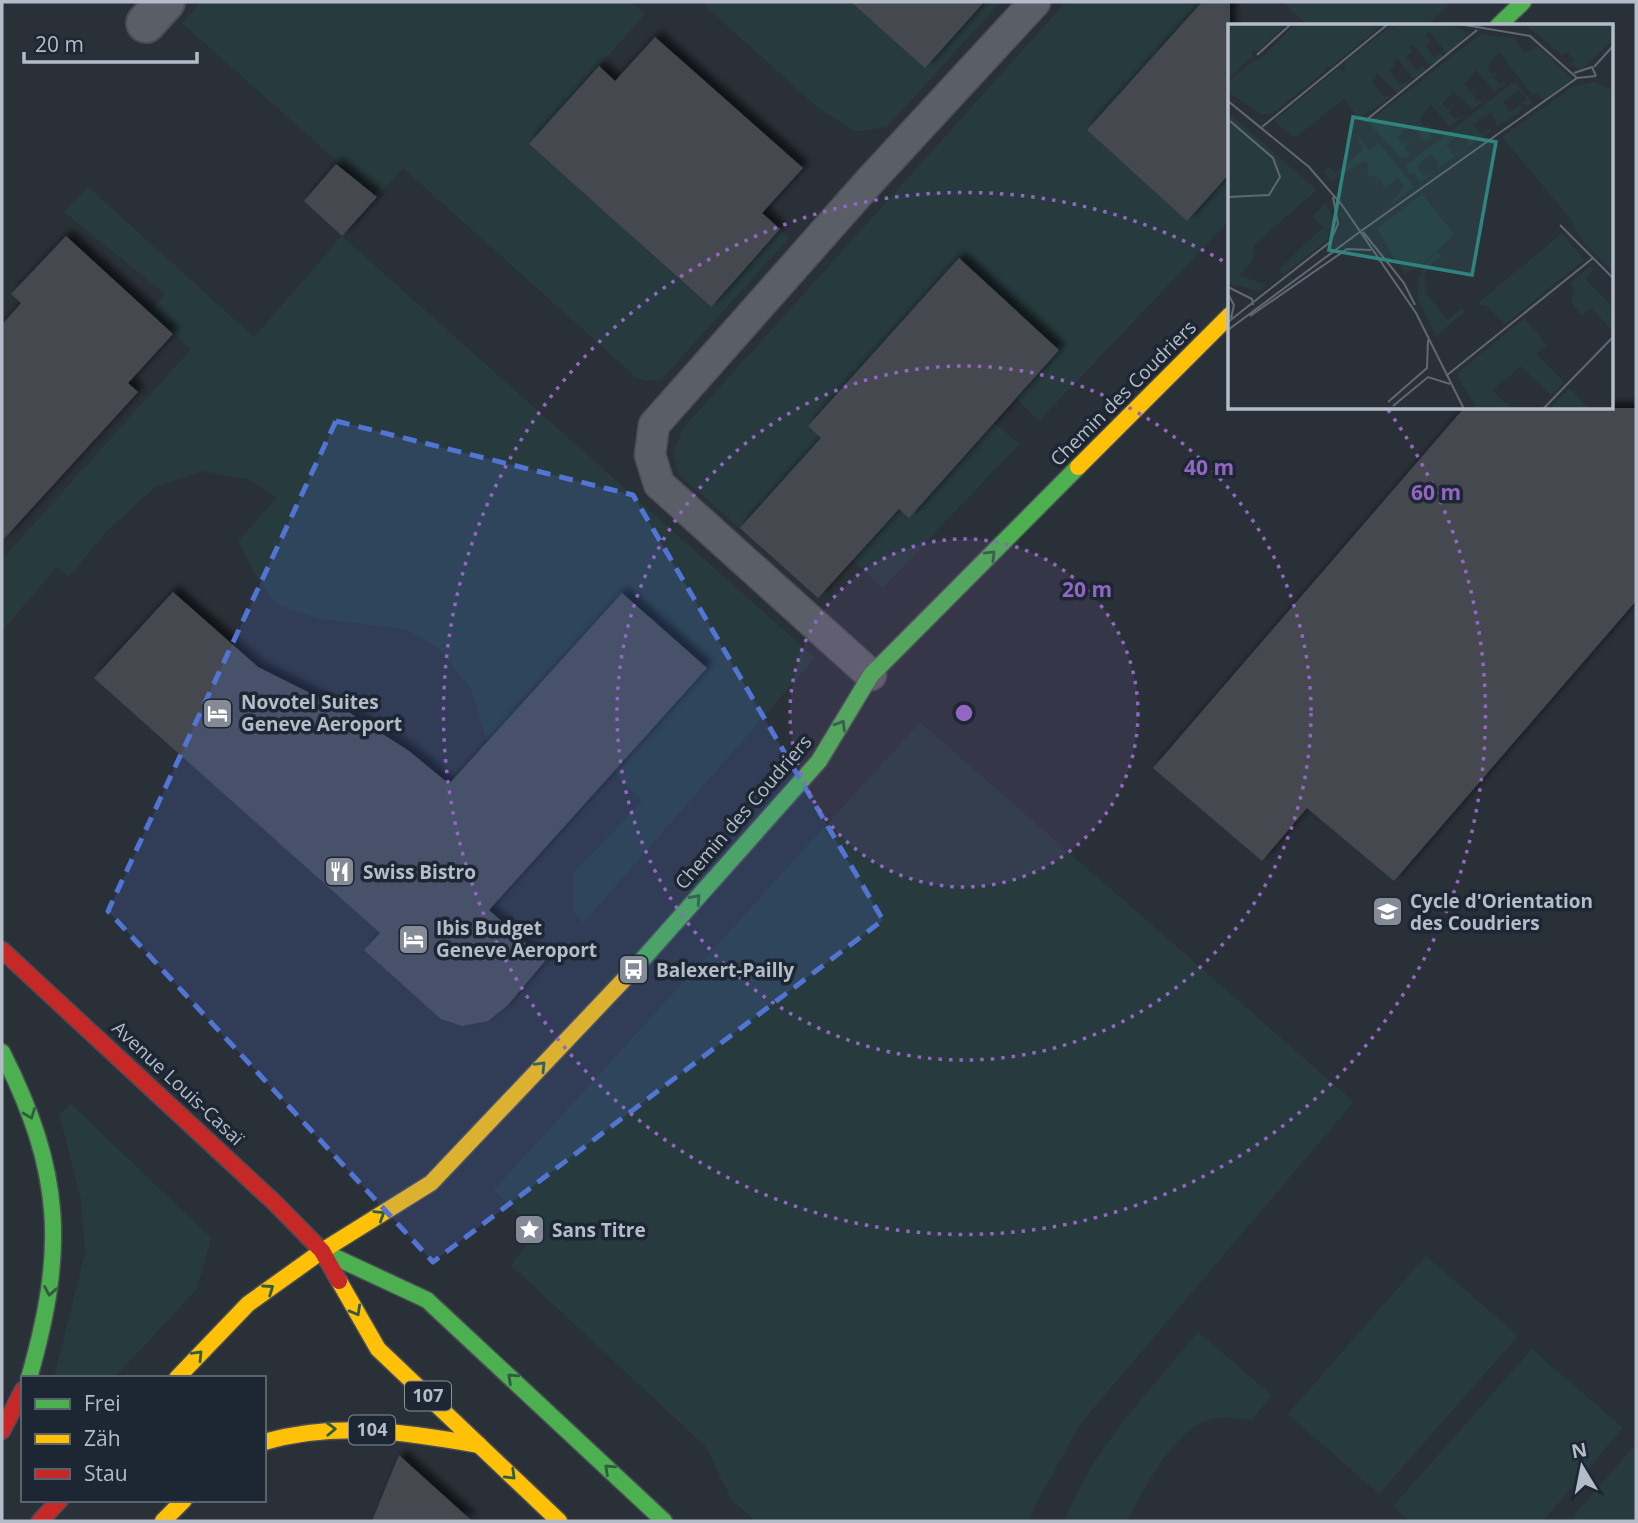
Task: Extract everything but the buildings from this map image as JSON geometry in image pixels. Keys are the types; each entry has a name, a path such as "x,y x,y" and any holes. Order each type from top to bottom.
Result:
{"main road":[{"path":"1500,24 1523,2"},
{"name":"Chemin des Coudriers","path":"179,1376 248,1304 322,1251 430,1183 625,979 819,761 870,675 1228,317"},
{"name":"Avenue Louis-Casaï","path":"2,950 247,1176 322,1251 378,1349 559,1521"},
{"path":"2,1052 32,1118 48,1174 55,1223 53,1273 45,1322 30,1376"},
{"name":"Avenue Louis-Casaï","path":"322,1251 427,1300 664,1521"},
{"path":"2,1431 21,1394"},
{"name":"104","path":"266,1441 305,1431 393,1430 480,1445"},
{"path":"40,1521 58,1502"},
{"path":"163,1521 182,1502"}],"lane":[{"path":"870,675 659,484 650,455 654,425 1035,2"}],"highlighted area":[{"path":"336,421 633,495 883,920 433,1262 108,911"}],"green space":[{"path":"201,2 631,2 645,14 529,145 607,214 702,160 633,238 710,307 780,229 789,238 661,380 645,381 636,377 403,168 377,197 182,23"},
{"path":"701,2 851,2 925,67 984,2 1000,2 887,127 855,132 818,108"},
{"path":"1066,2 1202,2 1087,130 1187,221 1228,175 1228,222 1039,421 1016,398 1059,349 959,259 808,426 909,518 994,423 1019,444 883,588 774,490 740,528 679,475 673,454 683,428"},
{"path":"1282,2 1452,2 1428,24 1307,24"},
{"path":"88,187 254,337 342,236 815,658 583,923 573,910 574,873 642,801 614,772 707,668 622,593 487,742 471,689 439,649 406,629 320,619 277,605 255,575 238,541 277,497 247,479 202,471 155,487 107,531 69,577 57,567 2,631 2,559 191,349 150,312 165,294 64,212"},
{"path":"920,722 1354,1102 1080,1424 1034,1508 1030,1521 755,1521 731,1499 706,1447 511,1265 536,1232 494,1190"},
{"path":"71,1104 211,1238 197,1289 116,1376 54,1376 85,1254 81,1199 59,1114"},
{"path":"1426,1256 1518,1336 1379,1494 1288,1414"},
{"path":"1198,1332 1272,1395 1252,1420 1208,1420 1183,1436 1160,1463 1128,1521 1065,1521 1076,1495 1106,1445"},
{"path":"1532,1349 1623,1428 1543,1521 1410,1521 1393,1506"},
{"path":"1636,1444 1636,1521 1569,1521"}],"traffic: fast":[{"path":"1500,24 1523,2"},
{"path":"634,969 819,761 871,675 1078,467"},
{"path":"2,1052 37,1136 47,1174 52,1212 53,1250 49,1290 30,1376"},
{"path":"322,1251 427,1300 664,1521"}],"traffic: slow":[{"path":"1078,467 1228,317"},
{"path":"322,1251 431,1183 634,969"},
{"path":"179,1376 248,1304 322,1251"},
{"path":"339,1281 378,1349 559,1521"},
{"path":"266,1442 345,1430 425,1436 479,1445"},
{"path":"163,1521 182,1502"}],"traffic: jam":[{"path":"2,950 276,1204 322,1251 339,1281"},
{"path":"2,1431 21,1394"},
{"path":"40,1521 58,1502"}],"place":[{"name":"Novotel Suites Geneve Aeroport","path":"218,713"},
{"name":"Swiss Bistro","path":"340,872"},
{"name":"Cycle d'Orientation des Coudriers","path":"1387,912"},
{"name":"Ibis Budget Geneve Aeroport","path":"413,939"},
{"name":"Balexert-Pailly","path":"633,970"},
{"name":"Sans Titre","path":"529,1230"}]}
